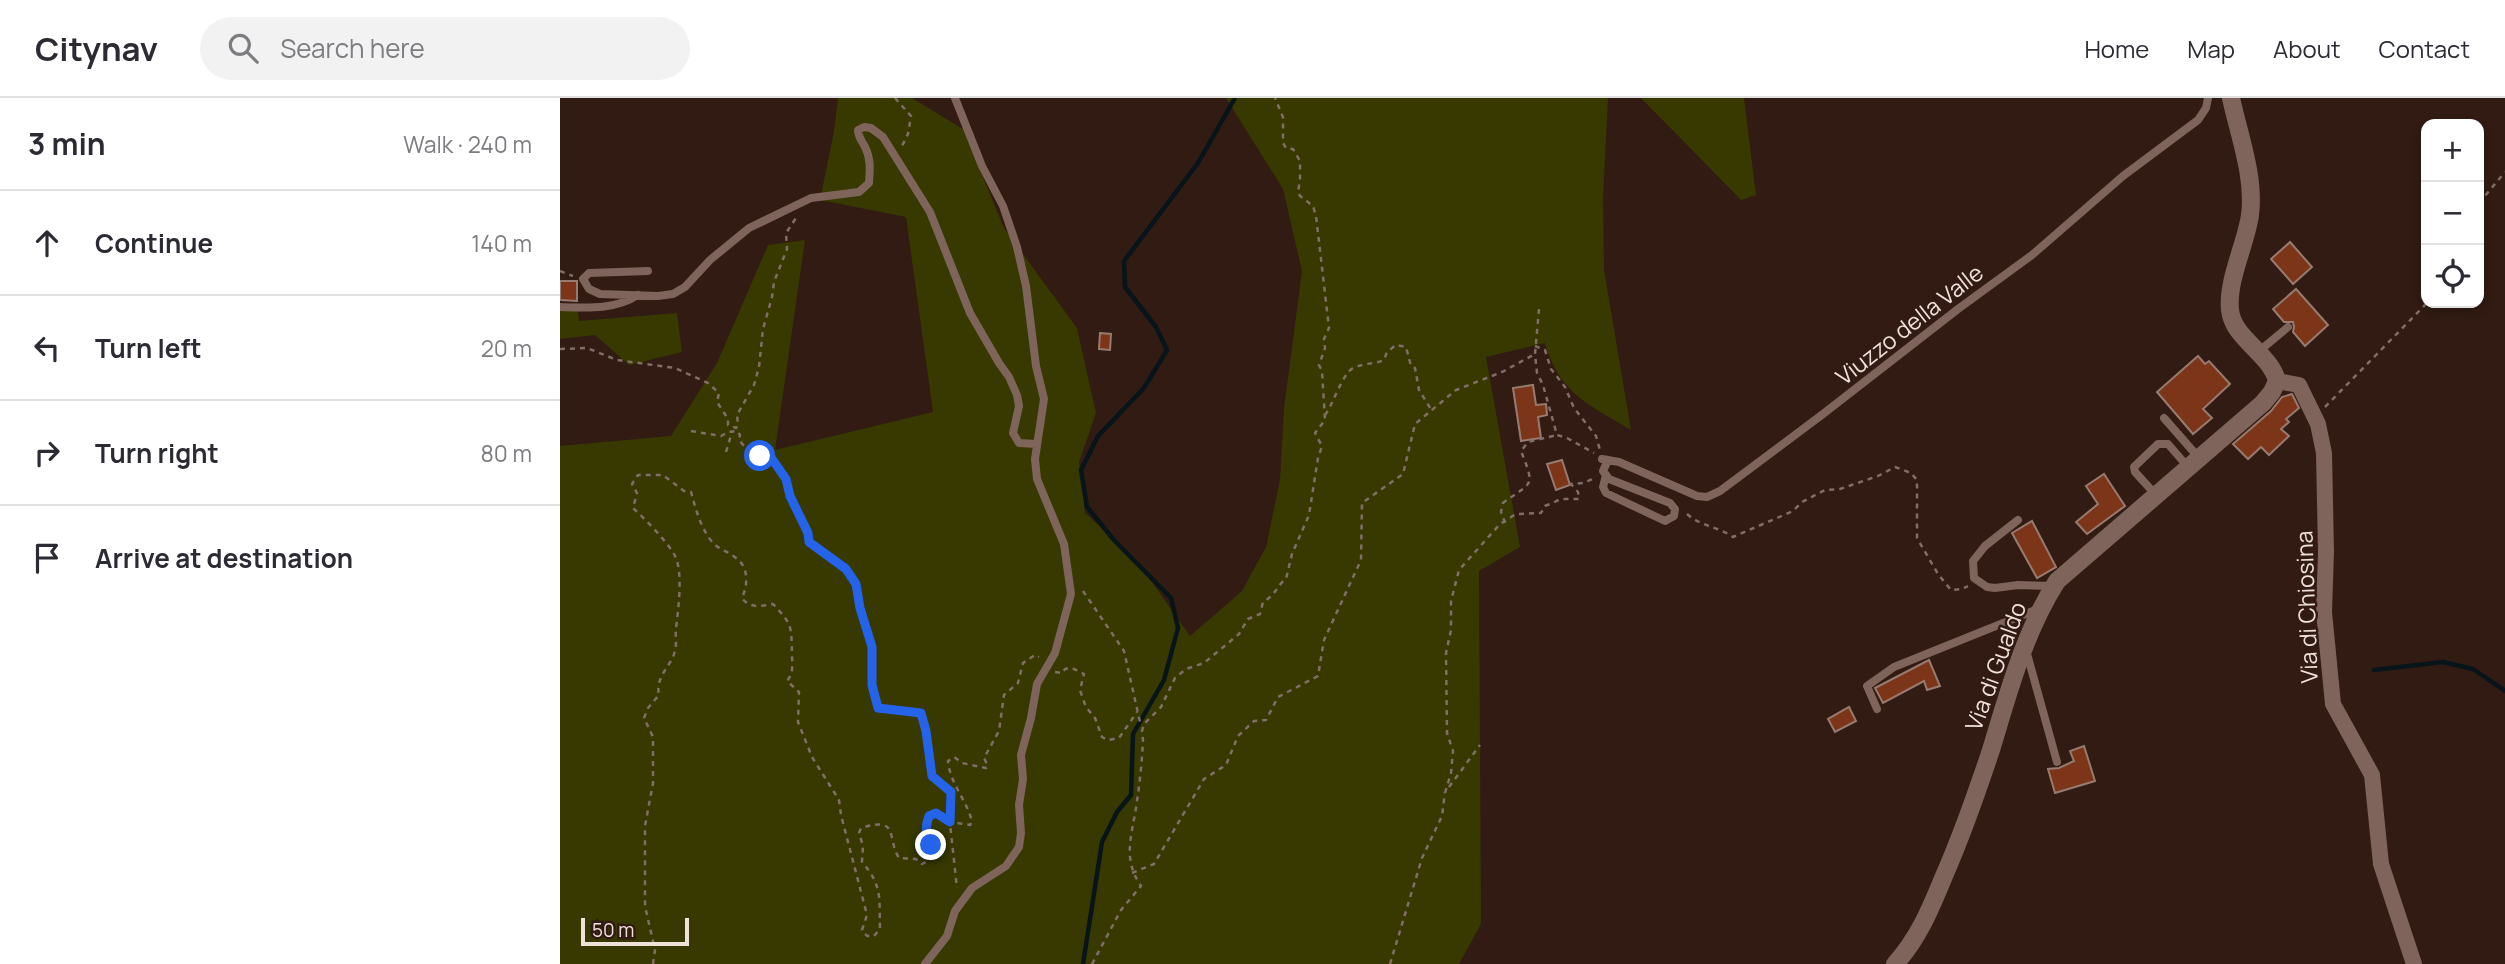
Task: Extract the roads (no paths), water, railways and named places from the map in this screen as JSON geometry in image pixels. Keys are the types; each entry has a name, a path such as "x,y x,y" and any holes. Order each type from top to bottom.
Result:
{"street":[{"path":"2231,98 2250,184 2250,215 2236,270 2230,308 2232,319 2272,368 2277,381"},
{"name":"Via di Chiosina","path":"2277,381 2299,386 2315,416 2324,453 2324,612 2333,704 2372,775 2381,864 2414,964"},
{"name":"Via di Gualdo","path":"1895,964 1925,922 1957,845 1990,753 2024,644 2054,586 2263,403 2277,381"}],"lane":[{"path":"925,964 947,936 960,905 972,888 1006,866 1019,847 1019,805 1023,779 1021,755 1037,684 1055,653 1071,594 1064,544 1037,479 1036,444 1044,399 1017,247 1003,206 977,153 955,98"},
{"name":"Viuzzo della Valle","path":"1604,473 1603,458 1619,462 1697,496 1707,497 1720,491 2032,255 2123,176 2198,120 2206,108 2208,98"},
{"path":"648,271 589,273 583,279 594,293 658,296 680,291 710,260 749,228 800,202 827,194 859,192 869,183 871,163 858,136 858,130 871,128 883,137 930,212 970,313 1009,377 1019,406 1013,433 1019,443 1036,444"},
{"path":"560,307 611,306 626,303 638,295"},
{"path":"2258,352 2288,327"},
{"path":"2164,418 2194,463"},
{"path":"2156,495 2135,472 2134,467 2158,443 2168,444 2194,463"},
{"path":"1604,473 1609,479 1670,503 1675,509 1674,516 1665,521 1606,493 1603,487 1604,473"},
{"path":"2018,520 1985,546 1972,561 1974,578 1995,588 2018,585 2054,586"},
{"path":"1877,709 1867,686 1894,667 2041,608"},
{"path":"2024,644 2057,762"}],"waterway":[{"path":"1083,964 1102,842 1117,812 1131,795 1133,734 1164,680 1178,628 1171,598 1114,540 1087,507 1081,470 1098,436 1144,388 1167,350 1156,327 1125,287 1124,261 1198,163 1235,98"},
{"path":"2374,670 2443,662 2473,669 2505,691"}]}
